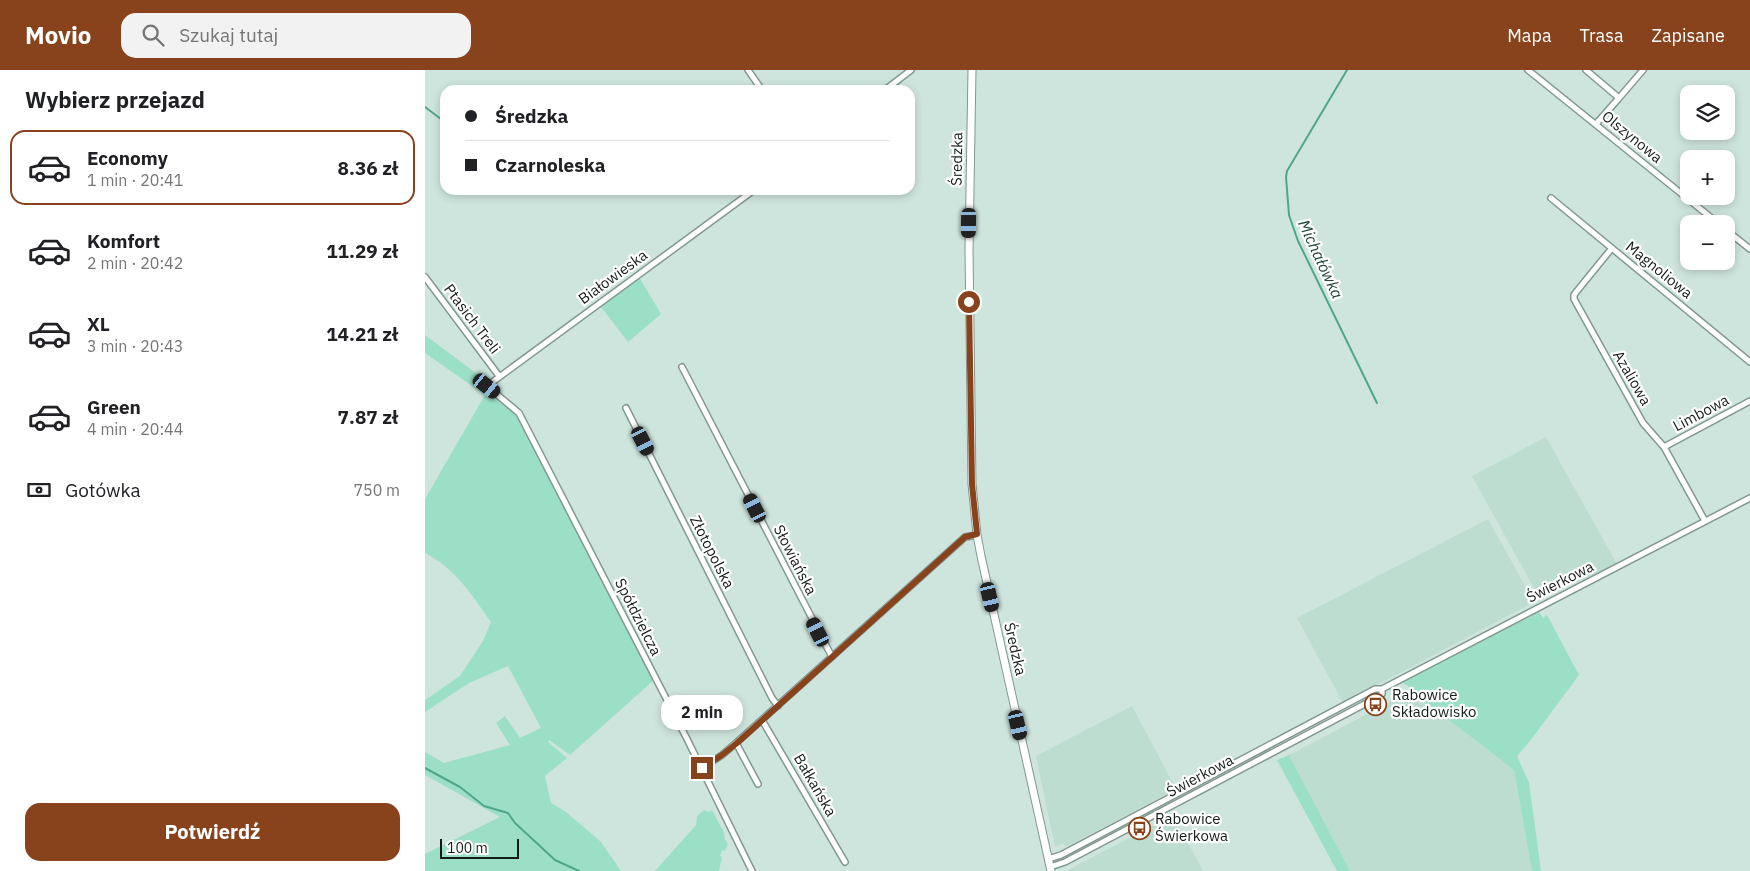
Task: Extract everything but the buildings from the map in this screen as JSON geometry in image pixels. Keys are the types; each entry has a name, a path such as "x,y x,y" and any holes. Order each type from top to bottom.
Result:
{"street":[{"path":"748,70 758,85"},
{"path":"892,85 911,70"},
{"name":"Średzka","path":"972,70 969,259 972,484 977,534 1050,866"},
{"name":"Olszynowa","path":"1528,70 1708,215"},
{"path":"1596,124 1643,70"},
{"path":"1589,71 1619,98"},
{"name":"Białowieska","path":"487,386 747,195"},
{"name":"Magnoliowa","path":"1551,198 1750,362"},
{"path":"1735,237 1750,249"},
{"name":"Azaliowa","path":"1612,248 1574,295 1574,299 1643,423 1664,447 1705,521"},
{"name":"Ptasich Treli","path":"425,277 499,376"},
{"name":"Słowiańska","path":"682,367 832,657"},
{"name":"Spółdzielcza","path":"487,386 519,412 702,768 752,871"},
{"name":"Limbowa","path":"1664,447 1750,401"},
{"name":"Złotopolska","path":"626,408 773,701 778,706"},
{"name":"Świerkowa","path":"1050,866 1065,862 1378,697 1382,694 1382,689 1750,498"},
{"path":"702,768 737,743 965,537 977,534"},
{"name":"Bałkańska","path":"762,720 845,862"},
{"path":"737,743 759,784"}],"shaded area":[{"path":"1546,437 1617,564 1540,599 1472,476"},
{"path":"1488,519 1534,602 1343,703 1297,618"},
{"path":"1411,691 1514,770 1532,871 1350,871 1289,755"},
{"path":"1132,706 1176,789 1066,847 1063,843 1055,847 1036,756"},
{"path":"1173,815 1203,871 1066,871 1110,848"}],"green space":[{"path":"639,277 661,314 628,342 601,307"},
{"path":"425,335 488,382 483,386 516,411 654,680 570,755 549,740 548,742 567,758 545,776 551,803 566,812 601,842 621,871 425,871 425,854 500,817 425,775 425,752 444,763 510,745 496,723 505,716 520,738 541,728 508,666 469,683 425,712 425,700 460,676 483,641 491,622 470,592 454,574 436,559 425,553 425,499 485,395 425,353"},
{"path":"1539,612 1543,618 1547,615 1579,675 1517,756 1529,783 1541,871 1532,871 1514,770 1401,682"},
{"path":"1289,755 1350,871 1337,871 1277,760"},
{"path":"704,810 709,812 712,810 723,829 725,840 728,844 725,851 722,850 720,856 722,857 719,871 655,871 696,825 697,816"}],"waterway":[{"name":"Michałówka","path":"1347,70 1287,171 1289,215 1298,241 1377,403"},
{"path":"425,107 440,118"},
{"path":"425,768 460,787 484,806 508,813 515,823 555,860 579,871"}],"place":[{"name":"Rabowice Składowisko","path":"1376,704"},
{"name":"Rabowice Świerkowa","path":"1139,828"}],"route":[{"path":"702,768 737,743 965,537 977,534 972,484 969,302"}]}
